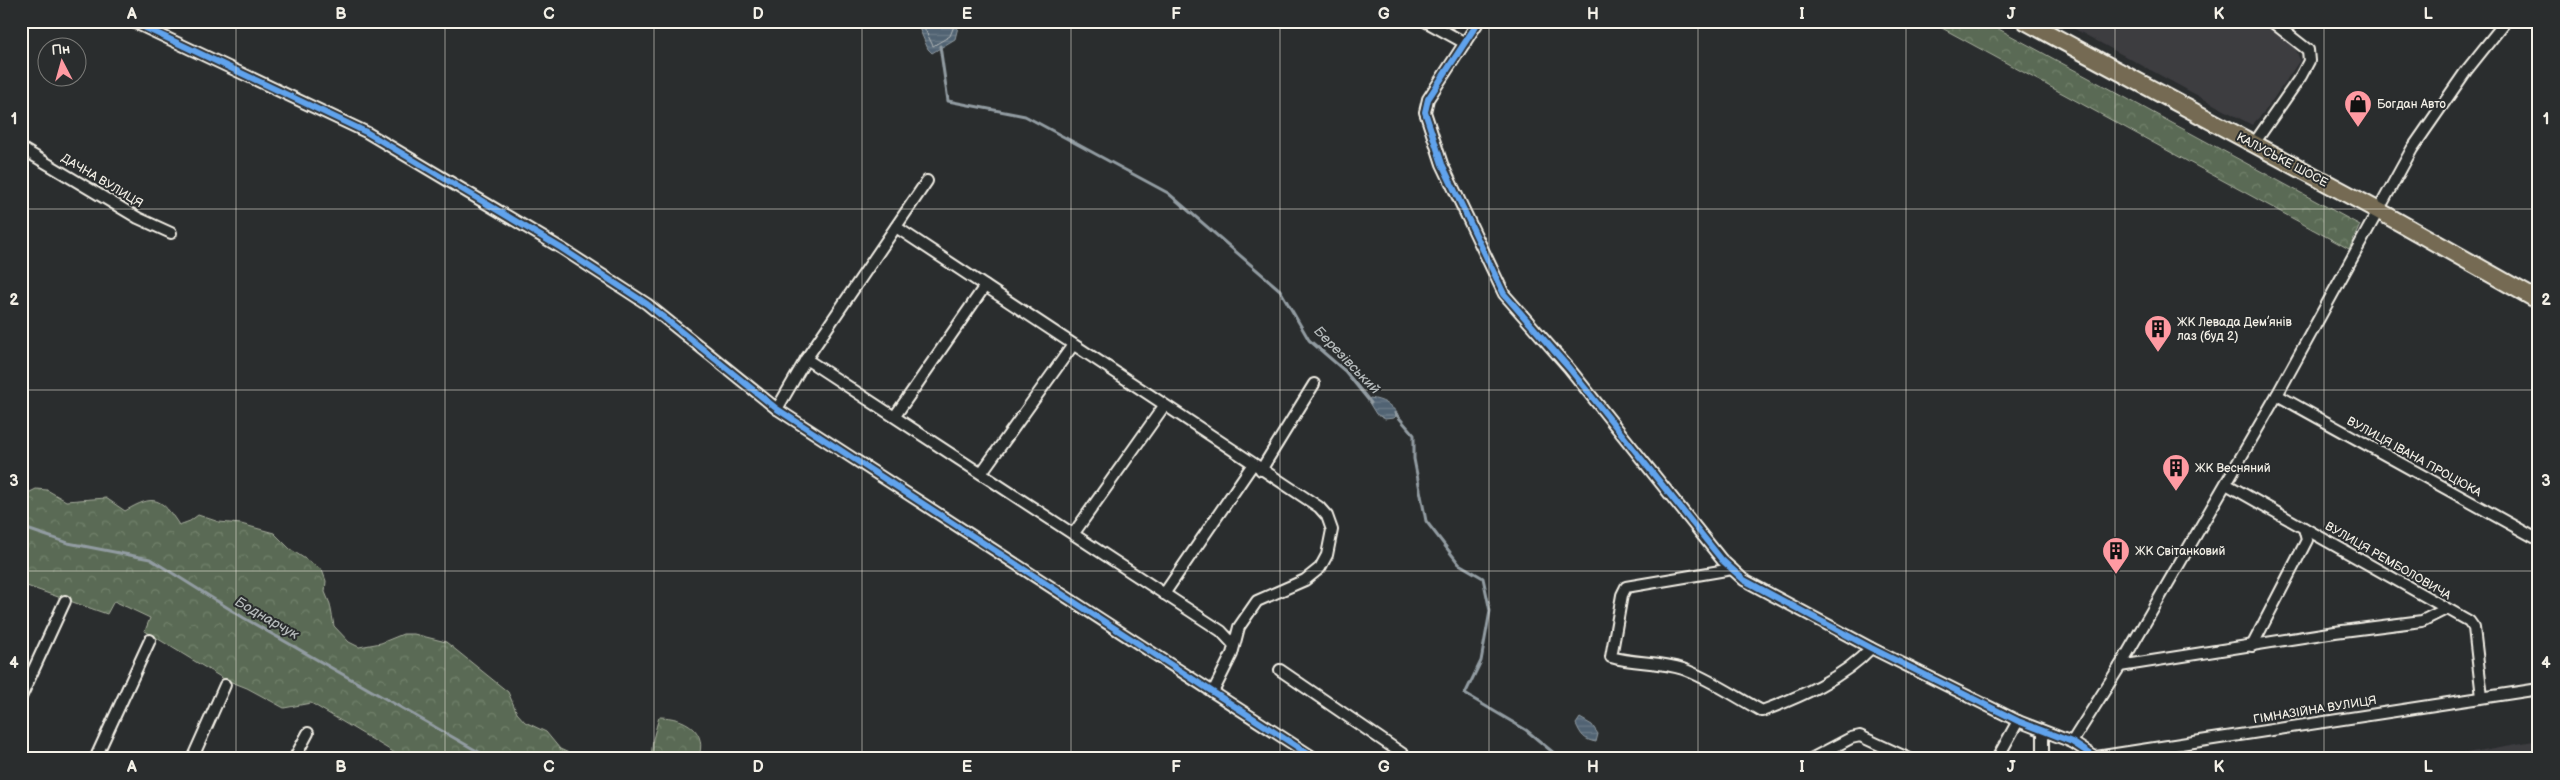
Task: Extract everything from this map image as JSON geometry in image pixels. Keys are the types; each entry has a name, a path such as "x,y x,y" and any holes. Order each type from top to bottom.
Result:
{"main road":[{"name":"КАЛУСЬКЕ ШОСЕ","path":"2025,21 2379,211 2539,301"}],"street":[{"path":"131,21 366,132 561,248 647,304 777,408 1316,759"},
{"path":"1425,21 1466,43"},
{"path":"1479,21 1428,99 1425,112 1442,164 1504,294 1569,368 1722,560 1744,580 1871,648 2043,732 2072,742 2097,758"},
{"path":"2253,145 2301,76 2309,61 2308,50 2271,21"},
{"path":"2072,742 2120,666 2277,395 2412,148 2466,71 2506,21"},
{"name":"ДАЧНА ВУЛИЦЯ","path":"21,148 138,218 172,233"},
{"path":"777,408 806,359 927,181"},
{"path":"896,227 1319,508 1327,516 1332,530 1331,541 1320,568 1305,580 1257,601 1239,627 1234,645 1213,692"},
{"path":"895,416 985,286"},
{"path":"982,472 1073,345"},
{"path":"806,359 982,472 1221,631 1234,645"},
{"path":"1164,594 1257,467 1314,384"},
{"name":"ВУЛИЦЯ ІВАНА ПРОЦЮКА","path":"2277,395 2539,540"},
{"path":"1074,533 1164,406"},
{"name":"ВУЛИЦЯ РЕМБОЛОВИЧА","path":"2226,484 2472,624 2482,697"},
{"path":"2252,646 2306,540 2304,528"},
{"path":"1732,569 1626,587 1622,595 1611,657 1630,662 1663,664 1683,669 1762,711 1798,697 1860,660 1871,648"},
{"path":"21,697 65,601"},
{"path":"2120,666 2422,621 2446,609"},
{"path":"95,759 150,640"},
{"path":"1280,670 1410,759"},
{"path":"192,759 225,685"},
{"name":"ГІМНАЗІЙНА ВУЛИЦЯ","path":"2097,758 2539,688"},
{"path":"1998,759 2018,720"},
{"path":"2042,759 2043,732"},
{"path":"294,759 308,733"},
{"path":"1811,759 1851,738 1860,736 1910,759"}],"shaded area":[{"path":"2060,21 2260,21 2294,45 2300,60 2265,111 2252,125"},
{"path":"2539,740 2539,759 2433,759"}],"green space":[{"path":"1929,21 1984,21 2360,225 2349,249"},
{"path":"36,489 47,490 66,501 106,498 125,511 143,502 156,501 167,509 179,525 190,521 198,515 219,522 241,524 274,533 290,549 322,570 326,581 325,592 330,604 334,626 349,642 359,647 381,643 403,634 414,634 446,642 508,692 517,713 525,722 546,732 560,749 582,759 405,759 311,703 284,708 247,688 224,679 145,631 150,618 114,601 107,614 21,584 21,493 26,494"},
{"path":"659,717 686,723 697,733 701,749 698,759 651,759 653,739"}],"water":[{"path":"916,21 964,21 958,27 955,39 932,53 928,49"},
{"path":"1370,398 1386,403 1398,414 1394,418 1385,419 1376,414 1368,401"},
{"path":"1580,718 1592,725 1598,734 1596,742 1589,740 1581,734 1576,724"}],"waterway":[{"name":"Березівський","path":"940,46 948,101 1025,116 1168,193 1280,290 1309,340 1345,371 1371,403"},
{"name":"Березівський","path":"1395,413 1414,435 1414,459 1426,521 1459,564 1483,578 1490,611 1481,661 1465,694 1526,730 1561,759"},
{"name":"Боднарчук","path":"21,527 68,543 150,559 244,618 491,759"}],"cycle path":[{"path":"131,21 366,132 561,248 647,304 777,409 1316,759"},
{"path":"1479,21 1428,99 1425,112 1442,164 1504,294 1569,368 1722,560 1744,580 1871,648 2018,721 2072,742 2098,759"}],"place":[{"name":"Богдан Авто","path":"2358,128"},
{"name":"ЖК Левада Дем’янів лаз (буд 2)","path":"2158,353"},
{"name":"ЖК Весняний","path":"2176,492"},
{"name":"ЖК Світанковий","path":"2116,575"}]}
